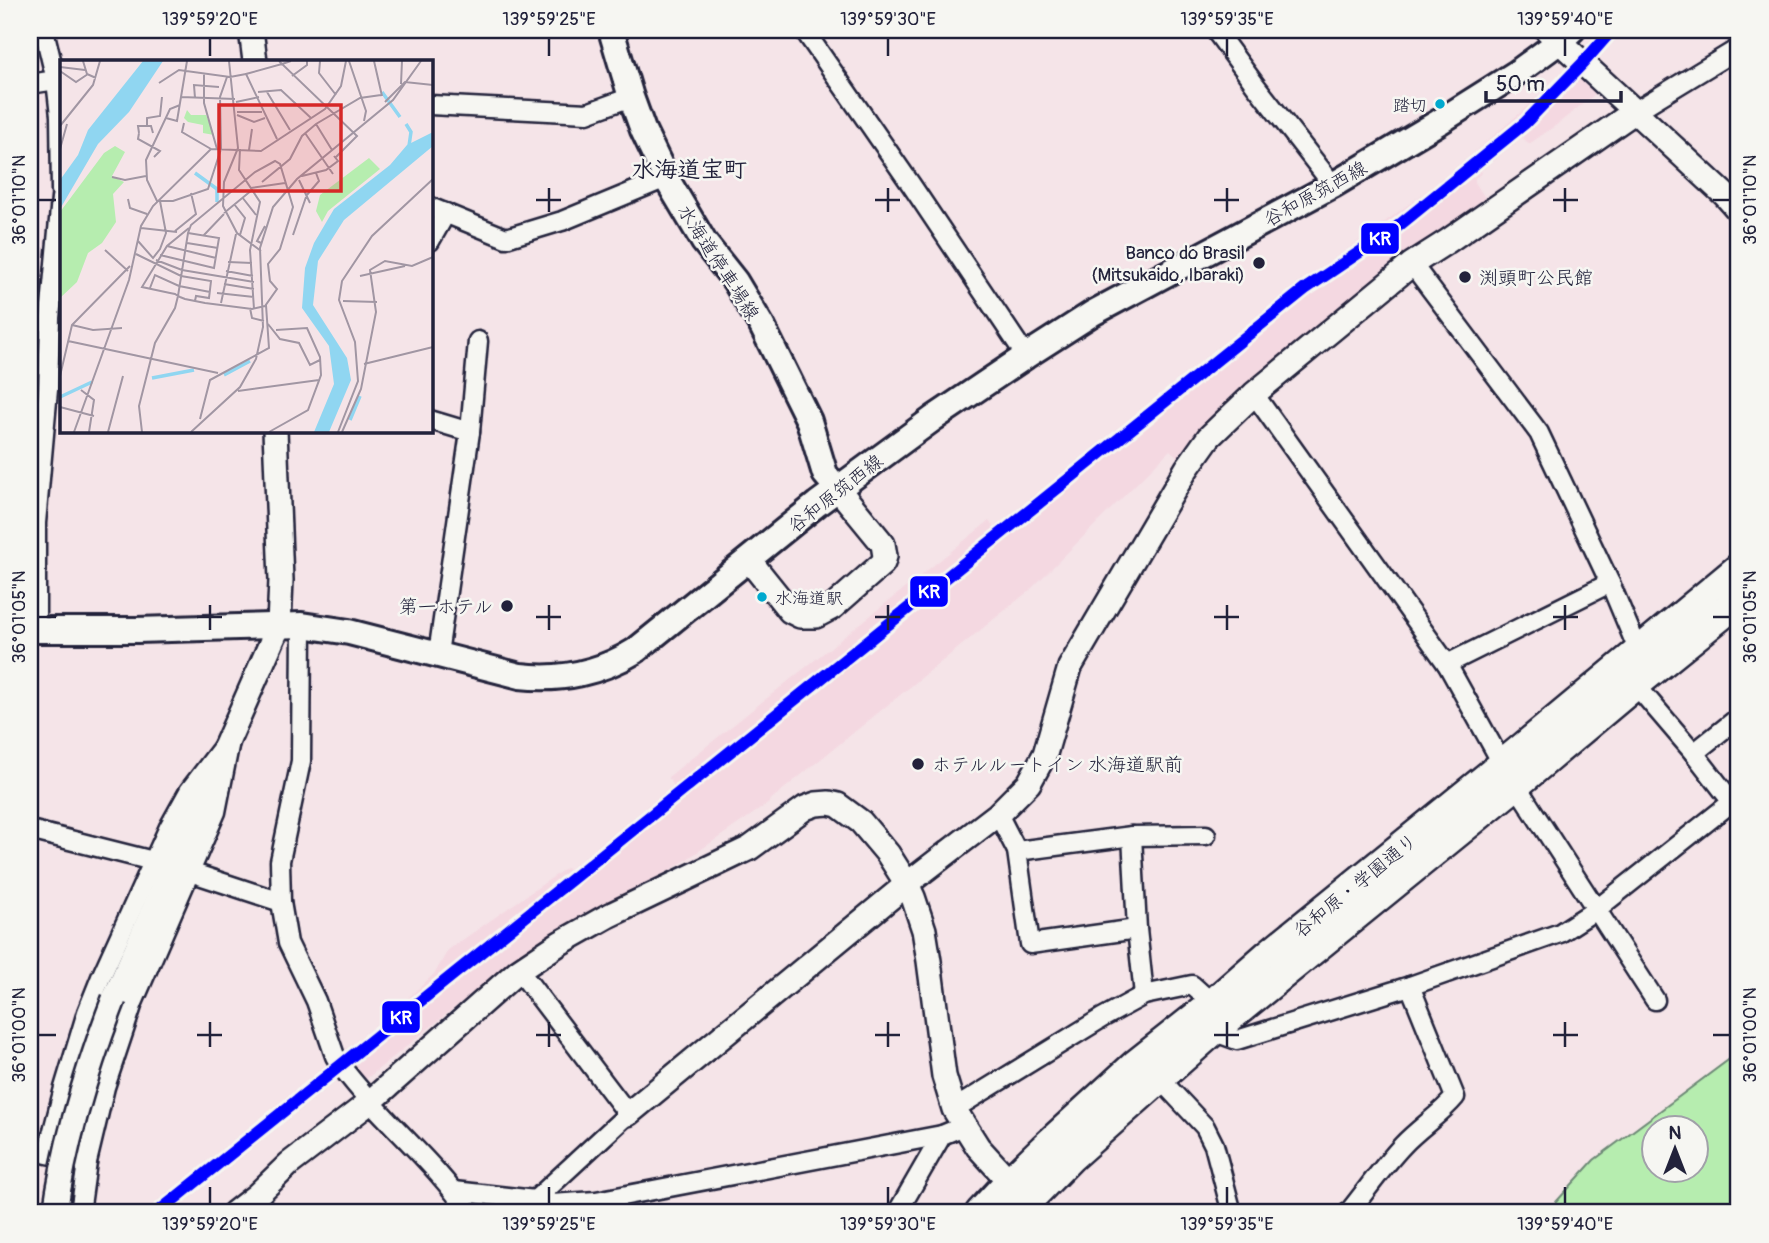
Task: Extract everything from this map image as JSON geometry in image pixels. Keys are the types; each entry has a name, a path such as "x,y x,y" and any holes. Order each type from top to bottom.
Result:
{"highway":[{"name":"谷和原・学園通り","path":"1510,774 1639,652 1739,569"},
{"name":"谷和原・学園通り","path":"1022,1202 1059,1134 1136,1065 1213,1018 1510,774 1635,684 1739,600"},
{"name":"谷和原・学園通り","path":"981,1213 1022,1202 1159,1078 1213,1018"}],"main road":[{"name":"水海道停車場線","path":"611,30 643,130 666,178 704,242 735,281 761,326 809,421 825,474 838,489"},
{"name":"谷和原筑西線","path":"33,630 291,625 349,632 520,676 540,678 583,673 613,663 635,650 838,489 934,418 1026,356 1093,313 1333,185 1515,74 1559,34"}],"street":[{"path":"44,30 56,80 60,116"},
{"path":"251,30 255,60"},
{"path":"804,30 1026,356"},
{"path":"1215,30 1333,185"},
{"path":"1559,34 1634,112 1739,211"},
{"path":"535,1207 628,1114 907,884 999,814 1029,783 1045,754 1070,667 1187,468 1209,437 1254,394 1412,264 1634,112 1739,48"},
{"path":"30,84 56,80"},
{"path":"432,105 587,113 631,97"},
{"path":"432,233 438,210 506,238 562,221 666,178"},
{"path":"33,630 36,523 60,209"},
{"path":"1412,264 1539,433 1610,583 1639,652"},
{"path":"438,654 470,432 478,341"},
{"path":"1254,394 1447,664 1510,774 1655,1000"},
{"path":"432,422 470,432"},
{"path":"275,432 281,580 291,625 302,761 280,861 281,902 288,943 316,1001 335,1056 347,1075 454,1191 469,1213"},
{"path":"749,560 790,611 800,616 816,616 833,607 883,563 885,556 883,544 838,489"},
{"path":"1447,664 1610,583"},
{"path":"55,1213 74,1115 114,999 231,736 291,625"},
{"path":"897,1213 942,1135 959,1118 1102,1018 1144,995 1192,985 1213,1018 1237,1040 1410,986 1560,933 1597,909 1732,802 1635,684"},
{"path":"1694,753 1739,718"},
{"path":"88,1162 47,1154 87,1013 169,827 189,791 231,736"},
{"path":"80,1213 88,1162 105,1087 118,1045 133,1003 216,812 231,736"},
{"path":"234,1213 289,1164 370,1102 518,971 608,916 750,848 805,808 829,803 849,811 861,822 888,854 907,884 924,930 944,1076 959,1118 978,1147 1022,1202"},
{"path":"999,814 1017,850 1030,944 1137,929"},
{"path":"30,830 153,861"},
{"path":"1017,850 1132,836 1206,835"},
{"path":"1132,836 1144,995"},
{"path":"190,872 281,902"},
{"path":"518,971 628,1114"},
{"path":"1348,1213 1399,1149 1455,1097 1410,986"},
{"path":"1159,1078 1205,1127 1214,1145 1232,1213"},
{"path":"454,1191 535,1207 552,1204 594,1207 942,1135"}],"shaded area":[{"path":"1571,65 1599,91 1529,144 1522,137 1481,171 1475,182 1485,198 1395,264 1208,422 1196,434 1181,460 1170,450 1030,590 769,803 677,866 544,940 362,1081 343,1051 369,1034 435,973 448,950 566,868 573,871 676,789 668,777 989,521 996,529 1318,271 1465,163 1464,161"}],"green space":[{"path":"1739,1052 1739,1213 1546,1213 1594,1160 1640,1126 1640,1184 1710,1184 1710,1114 1656,1114"}],"transit line":[{"name":"KR","path":"157,1213 1305,289 1397,227 1525,123 1612,30"}],"place":[{"name":"踏切","path":"1440,104"},
{"name":"Banco do Brasil (Mitsukaido, Ibaraki)","path":"1259,263"},
{"name":"渕頭町公民館","path":"1465,277"},
{"name":"水海道駅","path":"762,597"},
{"name":"第一ホテル","path":"507,606"},
{"name":"ホテルルートイン 水海道駅前","path":"918,764"}],"district":[{"name":"水海道宝町","path":"689,169"}]}
